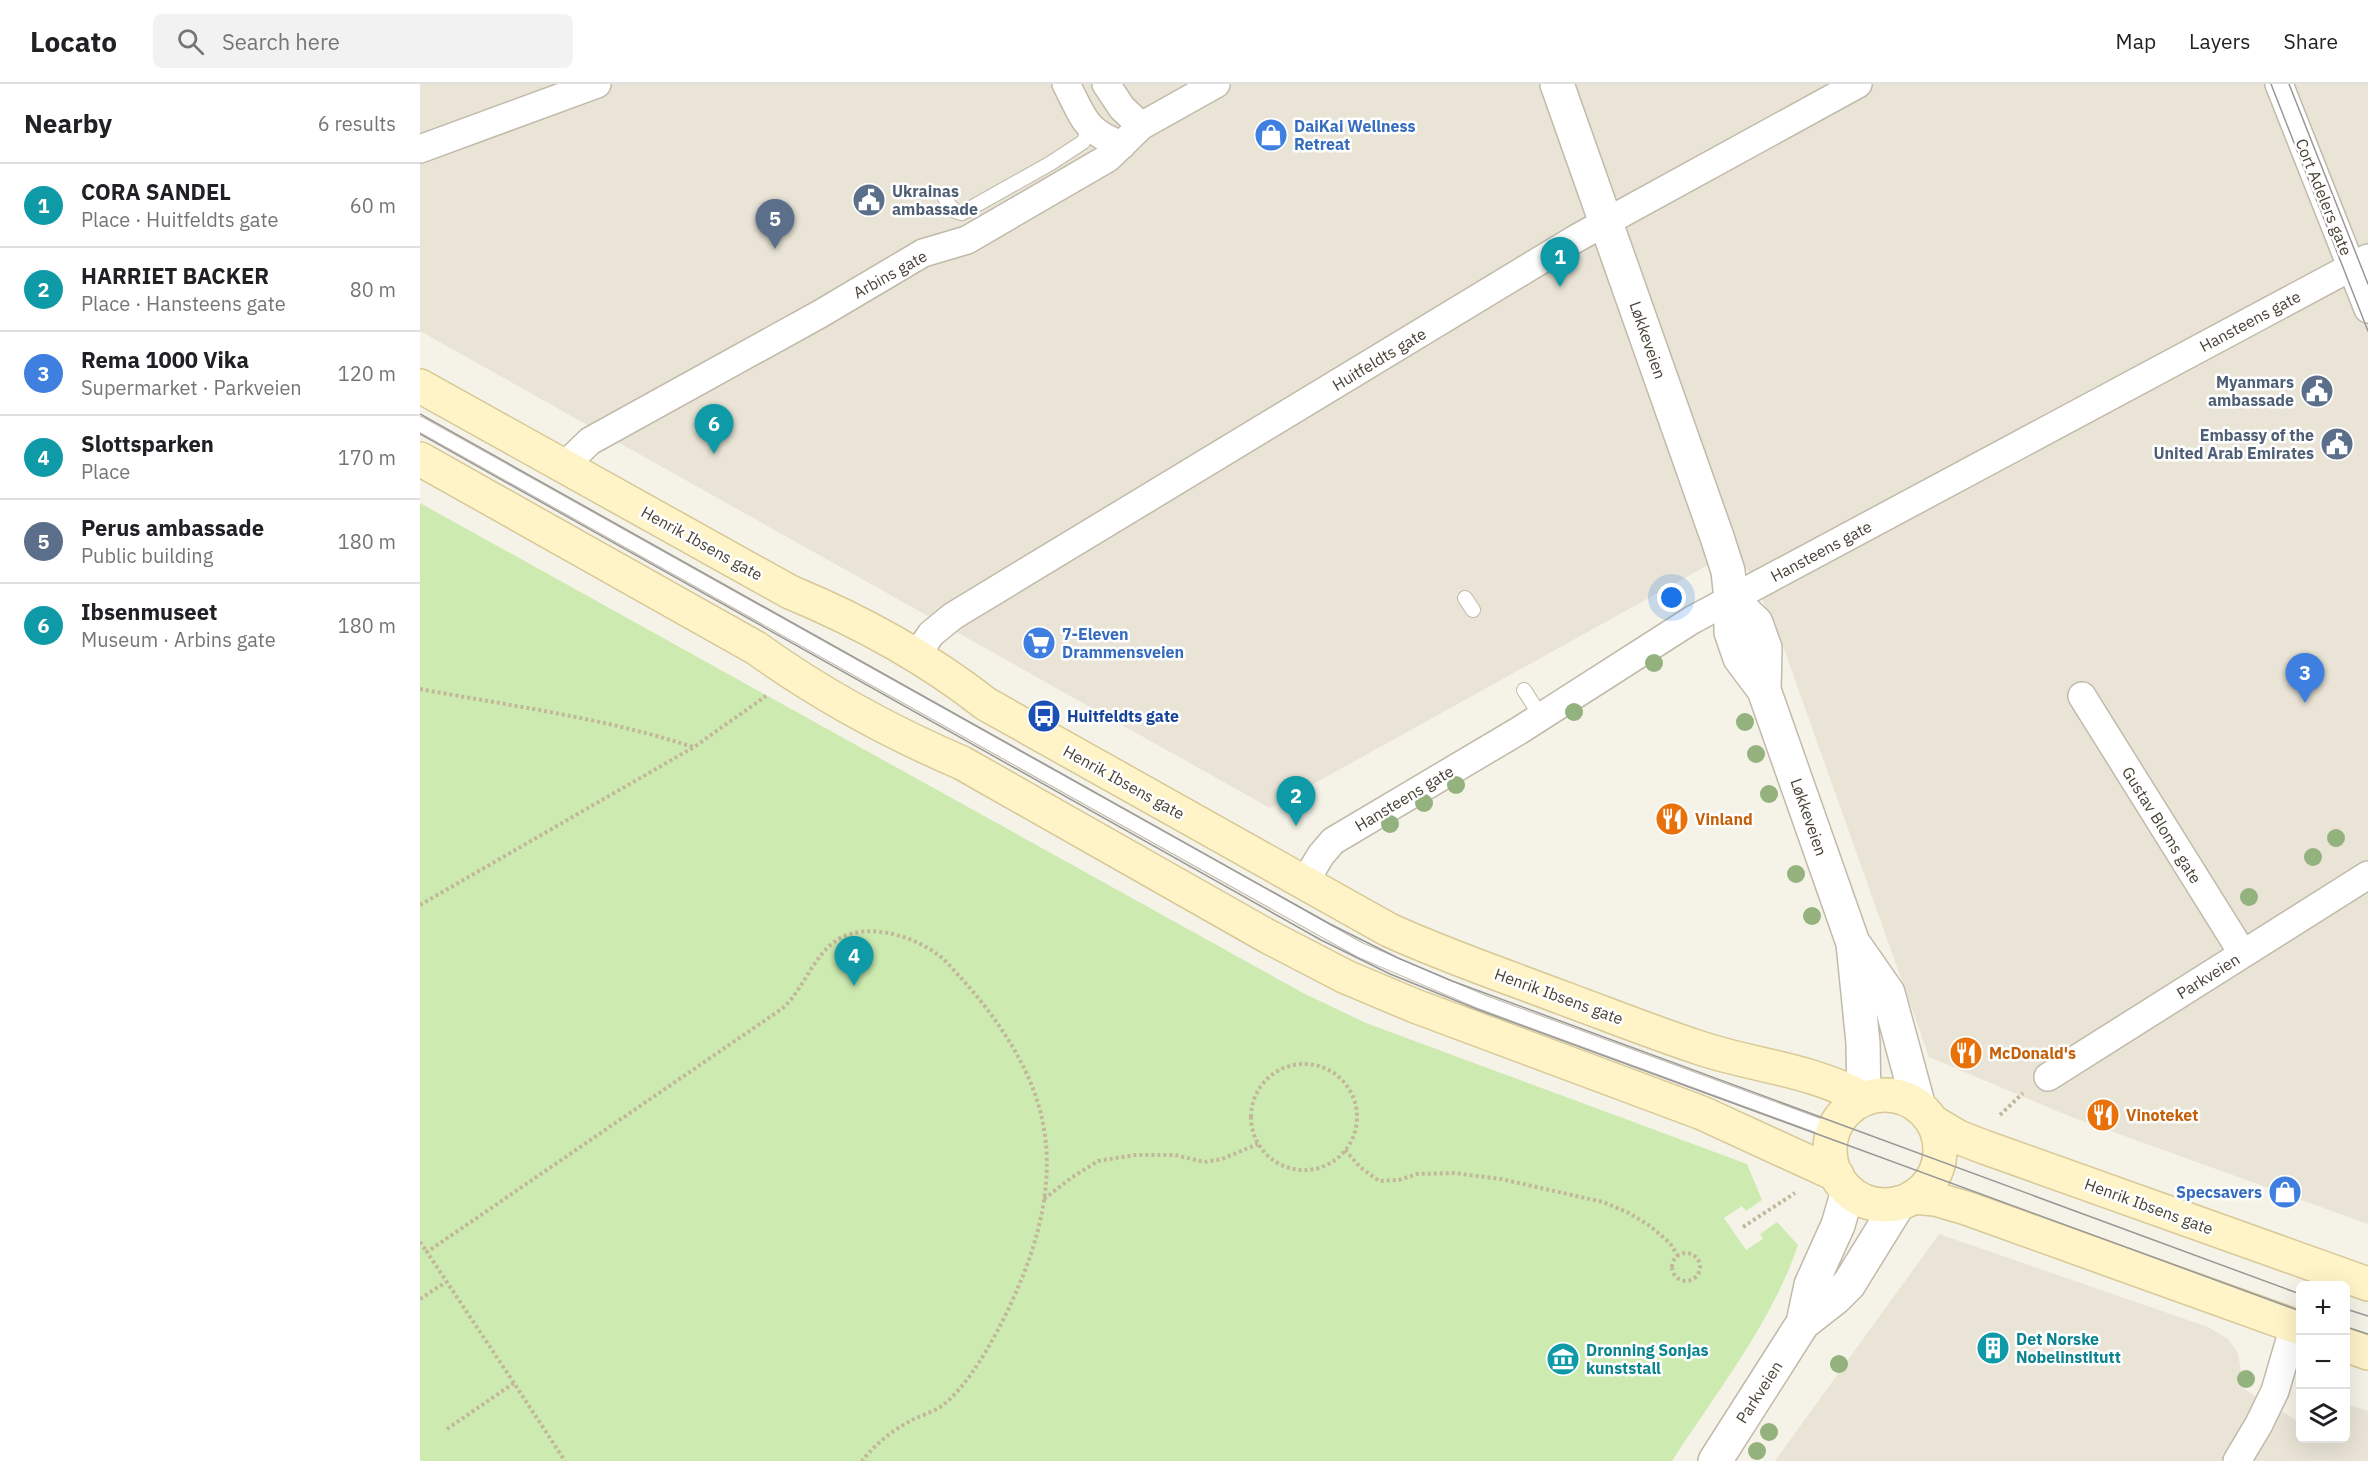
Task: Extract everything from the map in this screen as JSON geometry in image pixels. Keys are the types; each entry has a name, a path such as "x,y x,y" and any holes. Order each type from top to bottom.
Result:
{"main road":[{"name":"Henrik Ibsens gate","path":"420,386 790,592 840,613 948,674 986,704 1389,930 1444,954 1698,1047 1742,1061 1822,1079 1842,1086 1864,1099"},
{"path":"420,459 756,648 802,681 911,741 962,763 1268,936 1337,972 1415,1006 1702,1113 1843,1183"},
{"path":"1906,1200 1928,1185 1939,1161 1940,1148 1926,1114 1898,1097 1887,1095 1864,1099 1844,1113 1833,1131 1830,1149 1832,1162 1843,1183 1857,1198 1878,1204 1935,1199 1966,1208 2296,1327"},
{"name":"Henrik Ibsens gate","path":"1926,1114 1958,1137 1984,1147 2368,1284"},
{"path":"2350,1346 2368,1353"}],"street":[{"path":"420,149 597,84"},
{"path":"1066,84 1090,129 1103,138 1115,152"},
{"path":"1107,84 1122,108 1142,126"},
{"name":"Arbins gate","path":"564,466 590,441 820,314 923,253 966,240 1115,152 1142,126 1216,84"},
{"name":"Løkkeveien","path":"1557,84 1717,537 1728,572 1731,599 1756,623 1766,648 1764,690 1853,943 1863,1043 1864,1099"},
{"name":"Huitfeldts gate","path":"916,656 931,634 953,616 1606,222 1858,84"},
{"name":"Cort Adelers gate","path":"2279,84 2360,262 2368,309"},
{"name":"Hansteens gate","path":"1304,884 1321,855 1334,840 1520,730 1648,646 1731,599 2360,262"},
{"name":"Gustav Bloms gate","path":"2082,696 2243,954"},
{"name":"Parkveien","path":"2048,1077 2368,874"},
{"name":"Løkkeveien","path":"1853,943 1888,993 1926,1114"},
{"name":"Parkveien","path":"1803,1323 1811,1285 1838,1225 1843,1183"},
{"name":"Parkveien","path":"1715,1461 1803,1323 1849,1284 1906,1200"},
{"path":"2237,1461 2275,1391 2296,1330"}],"lane":[{"path":"945,198 950,207 962,213 1051,163 1083,142 1090,129"},
{"path":"420,424 1360,950 1482,1002 1833,1131"},
{"path":"1524,690 1540,715"}],"path":[{"path":"420,689 616,726 694,747"},
{"path":"420,905 694,747 766,695"},
{"path":"426,1252 783,1008 798,992 822,954 835,942 846,935 874,931 910,940 938,954 980,999 1002,1030 1035,1094 1044,1128 1047,1154 1044,1199 1036,1238 1027,1265 1002,1322 982,1359 942,1406 885,1437 862,1461"},
{"path":"1308,1064 1324,1067 1338,1076 1348,1088 1355,1104 1357,1120 1353,1136 1345,1150 1332,1161 1317,1168 1300,1170 1283,1166 1269,1157 1258,1144 1252,1129 1251,1112 1254,1096 1263,1082 1276,1072 1291,1065 1308,1064"},
{"path":"1044,1199 1098,1161 1135,1155 1175,1155 1204,1162 1222,1159 1258,1144"},
{"path":"1345,1150 1360,1167 1379,1181 1399,1180 1417,1173 1454,1173 1501,1179 1603,1202 1629,1213 1650,1226 1670,1243 1678,1256"},
{"path":"1743,1227 1796,1192"},
{"path":"420,1242 565,1461"},
{"path":"1686,1254 1698,1260 1700,1268 1694,1280 1685,1281 1675,1275 1673,1263 1678,1256 1686,1254"},
{"path":"420,1299 446,1282"},
{"path":"447,1429 514,1383"}],"shaded area":[{"path":"420,84 2368,84 2368,1224 2069,1116 1929,1057 1778,632 1737,549 1270,808 420,331"},
{"path":"1939,1234 2208,1327 2228,1339 2238,1353 2241,1372 2239,1386 2296,1420 2296,1443 2350,1443 2350,1405 2368,1411 2368,1461 1775,1461"}],"green space":[{"path":"420,503 1303,993 1366,1023 1747,1164 1762,1200 1746,1211 1742,1206 1724,1218 1746,1250 1763,1239 1760,1234 1777,1222 1798,1245 1774,1302 1742,1356 1672,1461 420,1461"}],"tram line":[{"path":"2271,84 2368,331"},
{"path":"2289,84 2368,284"},
{"path":"420,414 1330,924 1398,958 1452,981 2296,1293"},
{"path":"420,434 1321,940 1390,974 1479,1010 2296,1310"},
{"path":"2350,1310 2368,1316"},
{"path":"2350,1328 2368,1334"}],"place":[{"name":"DaiKai Wellness Retreat","path":"1271,135"},
{"name":"Ukrainas ambassade","path":"869,200"},
{"name":"Perus ambassade","path":"775,249"},
{"name":"CORA SANDEL","path":"1560,287"},
{"name":"Myanmars ambassade","path":"2317,391"},
{"name":"Embassy of the United Arab Emirates","path":"2337,444"},
{"name":"Ibsenmuseet","path":"714,454"},
{"name":"7-Eleven Drammensveien","path":"1039,643"},
{"name":"Rema 1000 Vika","path":"2305,703"},
{"name":"Huitfeldts gate","path":"1044,716"},
{"name":"Vinland","path":"1672,819"},
{"name":"HARRIET BACKER","path":"1296,826"},
{"name":"Slottsparken","path":"854,986"},
{"name":"McDonald's","path":"1966,1053"},
{"name":"Vinoteket","path":"2103,1115"},
{"name":"Specsavers","path":"2285,1192"},
{"name":"Det Norske Nobelinstitutt","path":"1993,1348"},
{"name":"Dronning Sonjas kunststall","path":"1563,1359"}]}
